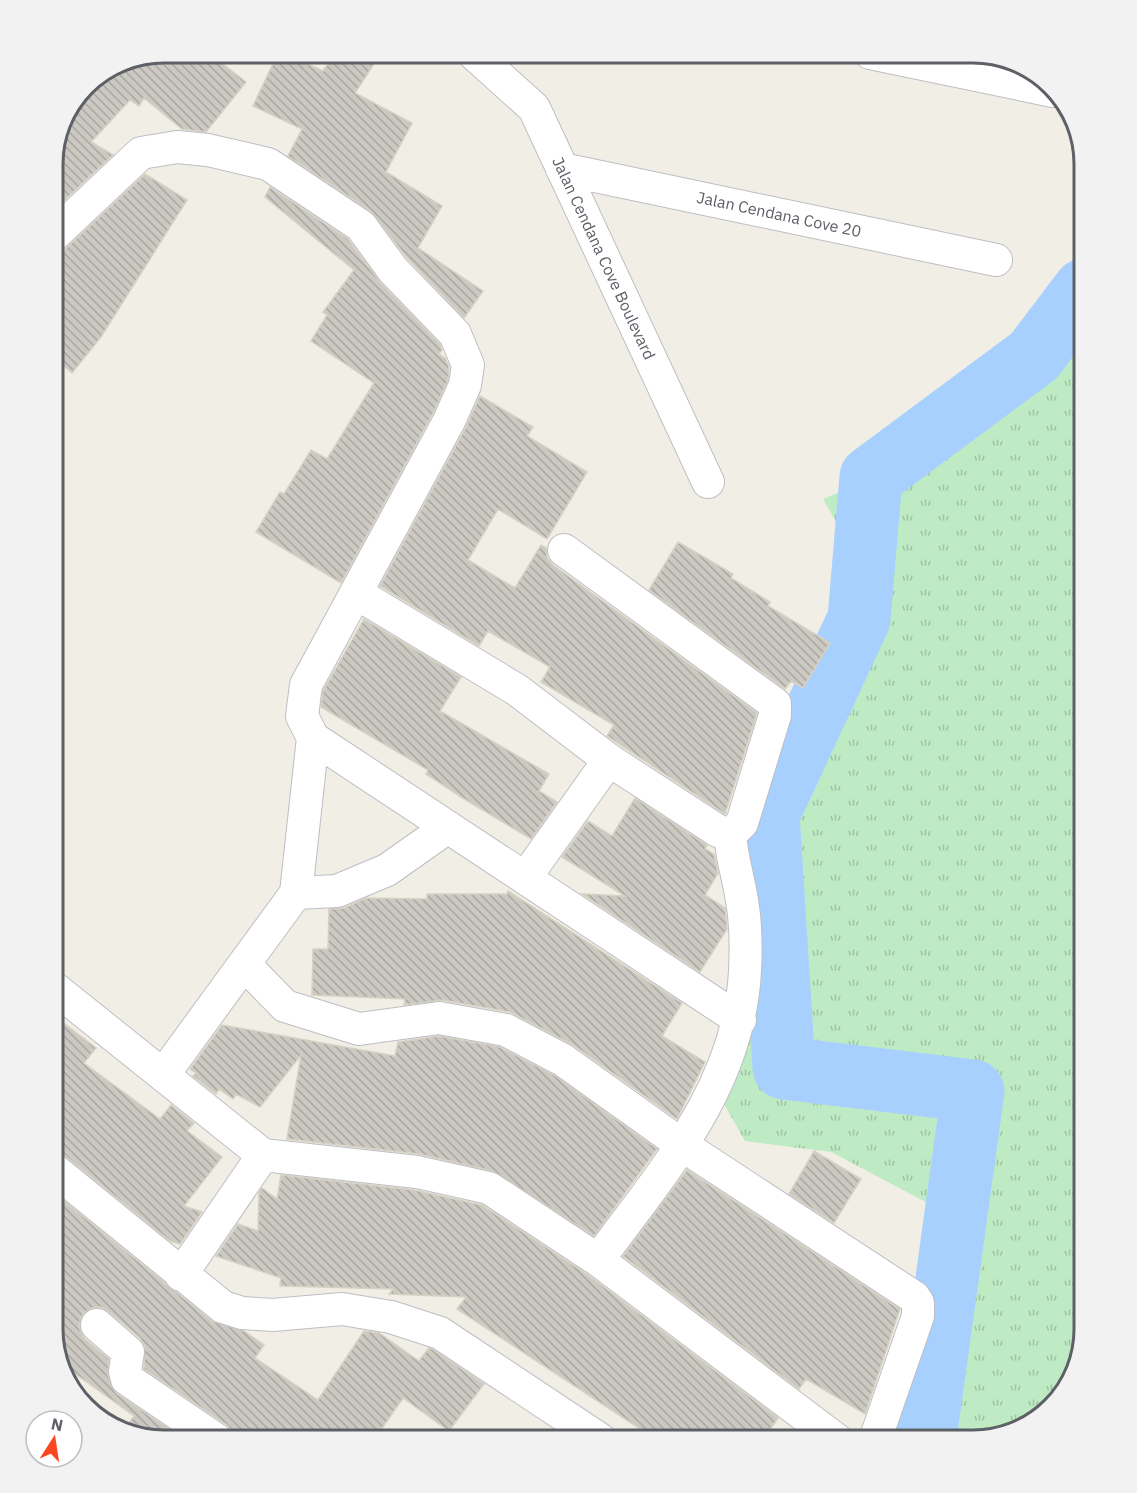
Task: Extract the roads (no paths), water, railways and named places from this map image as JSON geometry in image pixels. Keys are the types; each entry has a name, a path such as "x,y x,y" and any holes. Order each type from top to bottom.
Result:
{"street":[{"name":"Jalan Cendana Cove Boulevard","path":"484,63 534,108 708,482"},
{"path":"925,63 1031,82"},
{"path":"63,227 141,153 177,147 208,150 268,164 361,226 393,270 454,334 468,365 465,385 449,421 306,685 302,716 313,738 740,1020"},
{"name":"Jalan Cendana Cove 20","path":"562,169 996,260"},
{"path":"564,550 775,704 775,715 742,823 730,835"},
{"path":"356,593 517,690 609,760 718,831 730,835"},
{"path":"163,1076 296,893 313,738"},
{"path":"525,878 609,760"},
{"path":"296,893 337,891 377,874 448,827"},
{"path":"598,1260 682,1145 716,1089 740,1020 745,970 743,907 730,835"},
{"path":"244,964 285,1006 359,1029 439,1018 506,1030 563,1060 682,1145 914,1297 918,1303 918,1316 878,1430"},
{"path":"63,995 263,1155 417,1172 489,1188 598,1260 824,1430"},
{"path":"181,1275 263,1155"},
{"path":"63,1178 223,1307 242,1313 273,1315 342,1310 391,1317 440,1333 587,1430"},
{"path":"97,1325 128,1352 125,1371 127,1379 202,1430"}],"waterway":[{"path":"926,1430 973,1091 784,1068 768,815 859,619 871,477 1034,356 1074,303"}]}
